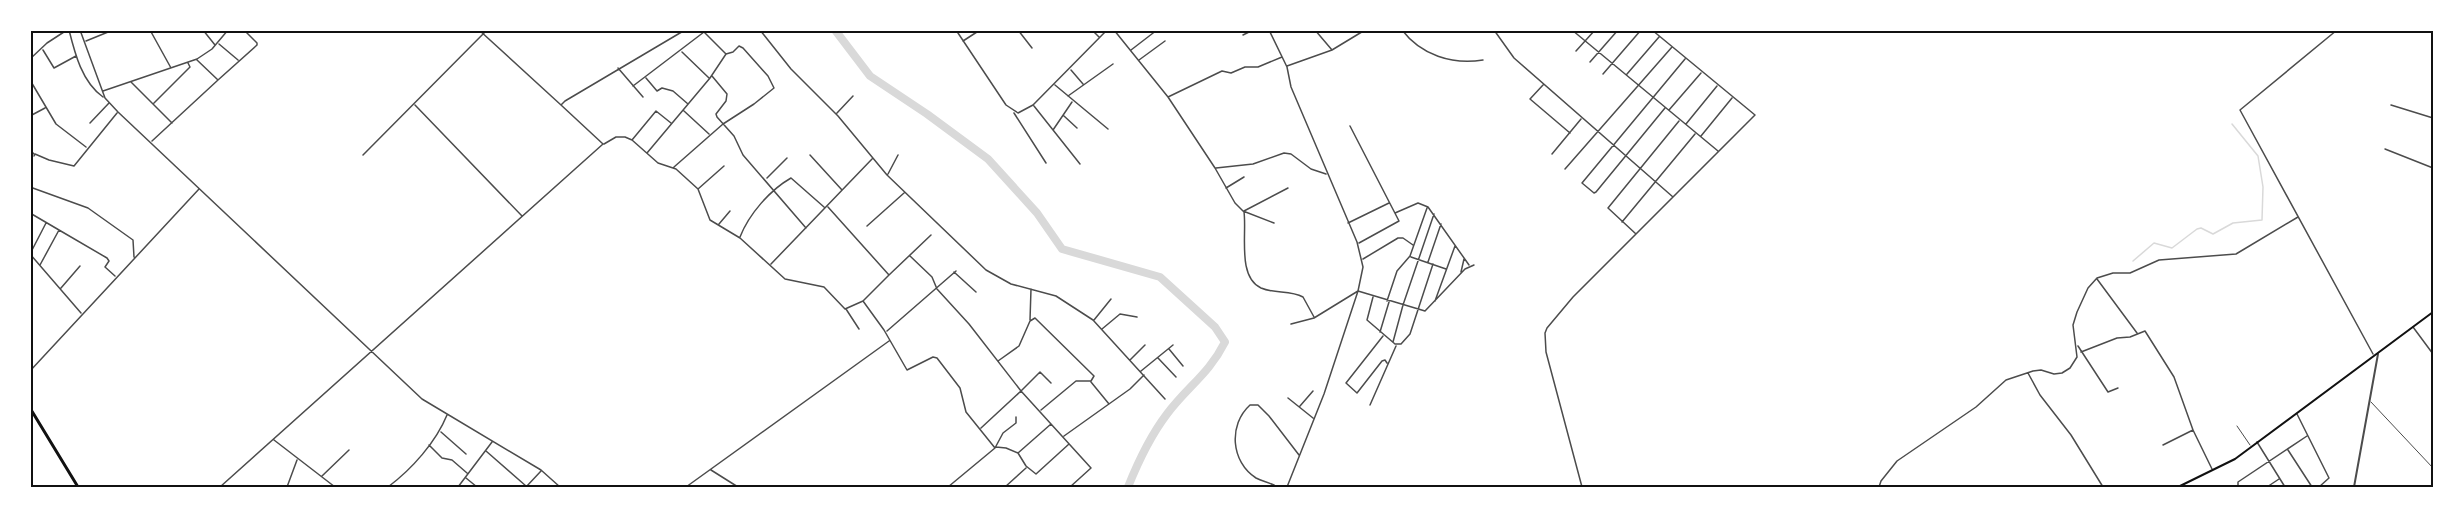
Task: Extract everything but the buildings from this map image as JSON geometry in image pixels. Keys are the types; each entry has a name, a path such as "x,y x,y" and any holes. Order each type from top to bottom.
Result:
{"main road":[{"path":"2178,487 2235,459 2433,312"},
{"path":"30,408 78,487"}],"street":[{"path":"30,59 68,30 76,56 89,83 370,351 422,399 541,470 560,487"},
{"path":"80,30 105,98"},
{"path":"85,41 113,30"},
{"path":"150,30 172,69"},
{"path":"202,30 217,45 239,61"},
{"path":"102,92 197,59 217,45 228,30"},
{"path":"151,143 257,44 244,30"},
{"path":"479,30 603,144"},
{"path":"363,155 488,30"},
{"path":"561,105 571,96 685,30"},
{"path":"760,30 791,69 836,114 871,160 995,276 1011,284 1056,296 1093,320 1165,399"},
{"path":"956,30 1006,105 1014,112 1046,163"},
{"path":"963,41 980,30"},
{"path":"1018,30 1032,48"},
{"path":"1092,30 1100,38"},
{"path":"1014,112 1022,112 1033,105 1107,30"},
{"path":"1114,30 1168,97 1215,168 1225,189 1244,211 1275,223"},
{"path":"1130,51 1157,30"},
{"path":"1243,35 1253,30"},
{"path":"1269,30 1287,67 1291,87 1358,244 1363,274 1314,419 1287,487"},
{"path":"1316,30 1332,50"},
{"path":"1287,67 1332,50 1365,30"},
{"path":"1402,30 1421,48 1442,58 1468,63 1483,60"},
{"path":"1494,30 1510,54 1543,85 1673,198"},
{"path":"1572,30 1718,152"},
{"path":"1576,51 1595,30"},
{"path":"1590,62 1618,30"},
{"path":"1603,75 1641,30"},
{"path":"1581,487 1546,352 1545,333 1551,322 1573,297 1755,115 1652,30"},
{"path":"2337,30 2240,110 2374,355"},
{"path":"633,86 681,51 703,31 726,54"},
{"path":"1626,75 1659,36"},
{"path":"1139,61 1165,41"},
{"path":"647,153 711,77 726,54 733,52 739,46 743,48 768,76 774,88 749,108 723,124 674,167"},
{"path":"1565,169 1673,46"},
{"path":"43,49 54,68 76,56"},
{"path":"681,51 727,94 726,101 716,114 734,136 743,155 776,190 806,228"},
{"path":"1168,97 1222,71 1231,73 1248,66 1258,67 1282,57"},
{"path":"1665,108 1627,157 1595,193 1581,182 1686,58"},
{"path":"197,59 218,80"},
{"path":"153,103 190,67 188,63"},
{"path":"1068,97 1113,64"},
{"path":"618,68 643,97"},
{"path":"1070,69 1084,85"},
{"path":"1669,111 1702,72"},
{"path":"645,77 657,91 668,88 689,104"},
{"path":"30,80 61,129 87,148"},
{"path":"131,81 172,123"},
{"path":"1055,85 1108,129"},
{"path":"1543,85 1530,99 1570,133"},
{"path":"1685,124 1717,85"},
{"path":"836,114 853,96"},
{"path":"1700,137 1733,97"},
{"path":"1053,130 1072,101"},
{"path":"90,123 109,102"},
{"path":"414,104 523,217"},
{"path":"1033,105 1080,164"},
{"path":"2391,105 2433,118"},
{"path":"30,116 46,107"},
{"path":"632,140 657,111 672,123"},
{"path":"683,111 710,135"},
{"path":"30,150 34,155 73,166 118,112"},
{"path":"1063,116 1077,128"},
{"path":"1552,154 1582,119"},
{"path":"1637,235 1608,209 1680,120"},
{"path":"1350,126 1398,223 1358,244"},
{"path":"1622,222 1696,133"},
{"path":"220,487 603,144 620,137 632,140 663,165 674,167 698,189 709,218 740,238 785,279 824,287 845,309 859,329"},
{"path":"2385,149 2433,168"},
{"path":"1215,168 1253,164 1284,153 1291,154 1311,169 1328,174"},
{"path":"810,155 843,190"},
{"path":"887,175 898,155"},
{"path":"765,179 788,158"},
{"path":"770,265 871,160"},
{"path":"698,189 724,166"},
{"path":"1225,189 1244,177"},
{"path":"740,238 749,220 788,178 793,178 826,207 889,275"},
{"path":"30,192 31,188 96,213 133,240 134,258"},
{"path":"1244,211 1288,188"},
{"path":"30,371 200,189"},
{"path":"867,226 904,193"},
{"path":"1348,223 1389,202"},
{"path":"1395,214 1418,204 1428,207 1469,266"},
{"path":"1380,332 1397,271 1410,256 1428,207"},
{"path":"718,225 730,211"},
{"path":"1244,211 1245,261 1253,282 1261,288 1290,292 1303,297 1314,318"},
{"path":"30,213 107,258 109,261 105,267 116,277"},
{"path":"1393,343 1403,305 1434,214"},
{"path":"1879,487 1896,461 1976,407 2006,380 2027,372 2041,370 2054,374 2062,373 2075,363 2077,346 2073,325 2088,288 2097,278 2113,273 2130,273 2158,260 2236,254 2298,217"},
{"path":"46,223 30,254 82,314"},
{"path":"1428,262 1441,224"},
{"path":"40,266 59,230"},
{"path":"845,309 863,301 931,235"},
{"path":"1362,259 1398,238 1403,238 1413,245"},
{"path":"1435,302 1455,245"},
{"path":"910,256 932,277 937,289 969,324 997,362 1091,470 1070,487"},
{"path":"1410,256 1447,269"},
{"path":"1460,274 1464,258"},
{"path":"1370,405 1396,345 1410,334 1434,264"},
{"path":"1358,291 1418,310 1426,310 1460,274 1469,266 1474,265"},
{"path":"60,289 80,266"},
{"path":"886,332 955,272 976,292"},
{"path":"2097,278 2138,334"},
{"path":"997,362 1021,344 1030,321 1031,289"},
{"path":"1291,324 1314,318 1358,291"},
{"path":"1373,297 1367,320 1396,345"},
{"path":"1093,320 1111,299"},
{"path":"863,301 886,332 908,370 933,357 937,358 960,388 964,409 995,448"},
{"path":"1102,329 1120,314 1137,317"},
{"path":"1030,321 1033,318 1036,320 1066,347 1094,376 1090,381"},
{"path":"2413,327 2433,354"},
{"path":"2081,352 2117,338 2145,331 2175,377 2193,430 2213,470"},
{"path":"1384,335 1346,383 1356,393 1382,361 1385,360 1387,363"},
{"path":"686,487 890,340"},
{"path":"1130,361 1145,345"},
{"path":"1141,372 1173,345"},
{"path":"2077,346 2109,392 2118,388"},
{"path":"1168,349 1183,366"},
{"path":"2354,487 2378,351"},
{"path":"1157,358 1176,378"},
{"path":"980,428 1039,372 1051,383"},
{"path":"2027,372 2040,395 2071,435 2103,487"},
{"path":"1064,437 1109,405 1144,376"},
{"path":"1041,410 1076,381 1090,381"},
{"path":"1090,381 1109,405"},
{"path":"1299,407 1313,391"},
{"path":"1288,398 1314,419"},
{"path":"1277,487 1267,480 1258,480 1241,461 1234,432 1242,414 1250,405 1258,405 1300,456"},
{"path":"2296,413 2329,479 2319,487"},
{"path":"388,487 429,445 440,431 447,415"},
{"path":"948,487 995,448 1004,433 1016,423 1016,417"},
{"path":"1018,453 1051,424"},
{"path":"2163,445 2193,430"},
{"path":"440,431 466,453"},
{"path":"2238,487 2238,482 2307,436"},
{"path":"273,440 335,487"},
{"path":"458,487 493,441"},
{"path":"2257,442 2285,487"},
{"path":"995,448 1006,448 1018,453 1027,467 1037,474 1070,444"},
{"path":"429,445 442,458 452,460 468,474"},
{"path":"2287,449 2312,487"},
{"path":"321,477 349,450"},
{"path":"485,450 526,487 541,470"},
{"path":"287,487 297,459"},
{"path":"1005,487 1027,467"},
{"path":"711,470 738,487"},
{"path":"465,477 477,487"},
{"path":"2267,487 2280,479"},
{"path":"952,483 956,487"},
{"path":"392,484 396,487"}],"lane":[{"path":"2370,400 2433,468"},
{"path":"2237,426 2251,447"}],"waterway":[{"path":"835,30 870,76 988,159 1037,213 1062,249 1160,277 1215,327 1225,342 1205,372 1161,422 1145,449 1128,487"},
{"path":"2133,261 2154,243 2172,248 2197,229 2201,228 2213,234 2233,223 2262,220 2263,187 2258,156 2232,124"}]}
